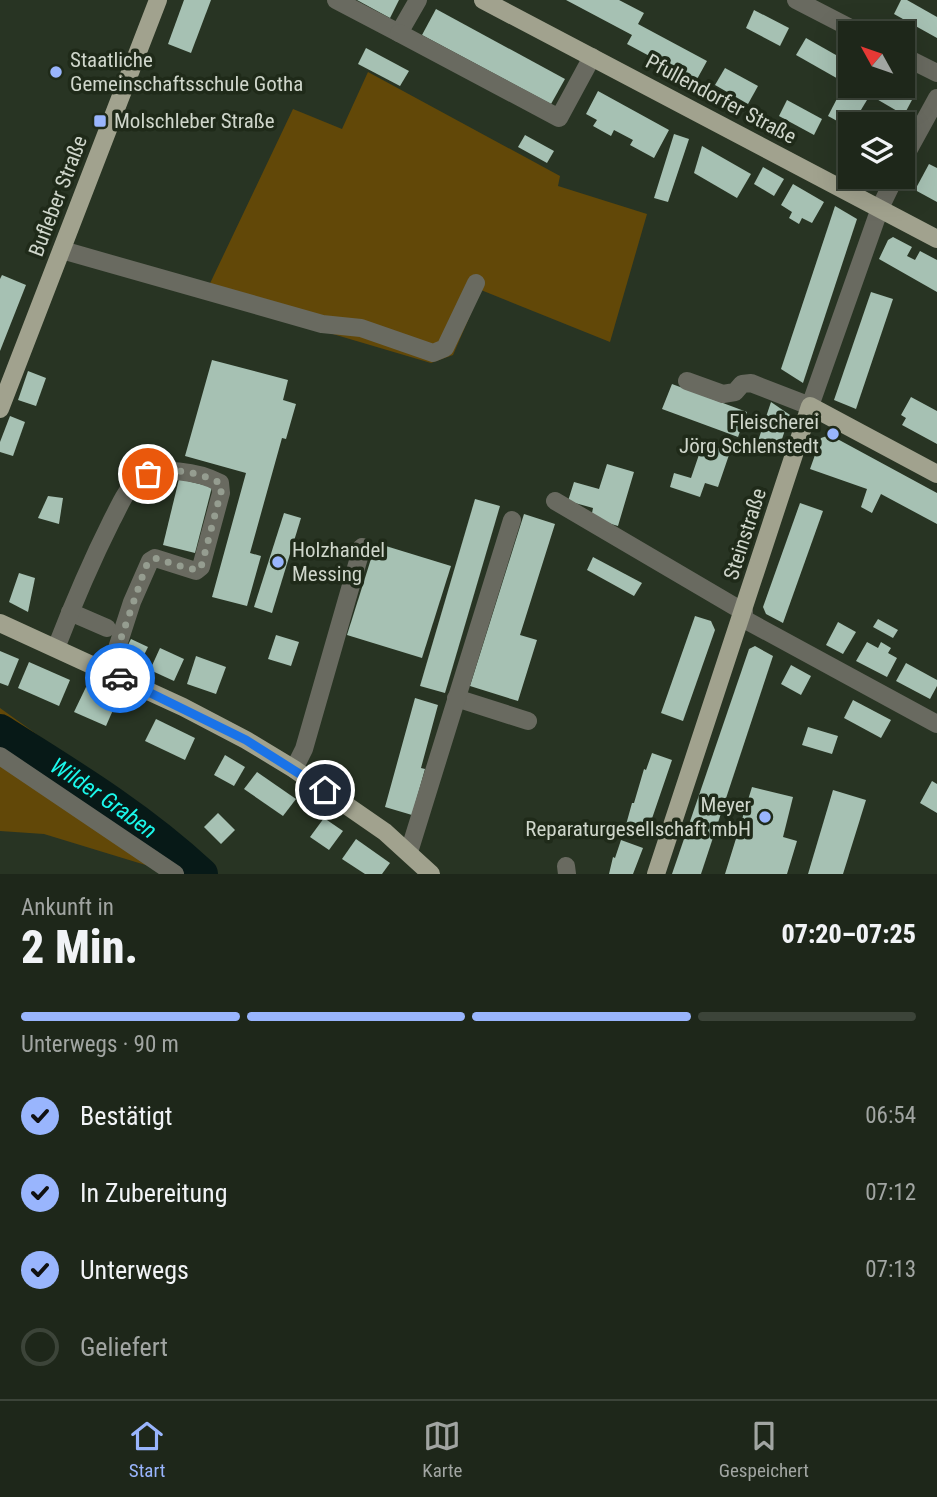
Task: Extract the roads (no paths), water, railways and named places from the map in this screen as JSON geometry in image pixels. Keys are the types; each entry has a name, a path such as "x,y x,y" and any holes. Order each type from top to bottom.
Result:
{"main road":[{"name":"Bufleber Straße","path":"0,409 158,0"},
{"name":"Pfullendorfer Straße","path":"483,0 937,239"},
{"path":"810,406 937,474"},
{"name":"Steinstraße","path":"656,874 810,406"},
{"path":"0,623 246,740 385,832 431,874"}],"street":[{"path":"336,0 559,118 592,57"},
{"path":"399,33 418,0"},
{"path":"796,0 838,22"},
{"path":"915,61 937,73"},
{"path":"915,138 937,98"},
{"name":"Steinstraße","path":"810,406 880,208 889,189"},
{"path":"62,250 322,324 361,328 433,354 445,348 476,284"},
{"path":"687,381 723,394 735,392 742,384 751,383 810,406"},
{"path":"56,648 100,544 129,488 138,480 160,470 214,479 220,483 221,493 201,568 196,571 155,558 150,561 132,602 109,673"},
{"path":"555,501 743,615 937,724"},
{"path":"409,852 512,520"},
{"path":"293,769 304,749 362,547"},
{"path":"70,612 107,628"},
{"path":"456,698 528,721"},
{"path":"0,756 175,874"}],"waterway":[{"name":"Wilder Graben","path":"0,730 130,815 202,874"}],"place":[{"name":"Staatliche Gemeinschaftsschule Gotha","path":"56,72"},
{"name":"Molschleber Straße","path":"100,121"},
{"name":"Fleischerei Jörg Schlenstedt","path":"833,434"},
{"name":"Holzhandel Messing","path":"278,562"},
{"name":"Meyer Reparaturgesellschaft mbH","path":"765,817"}]}
